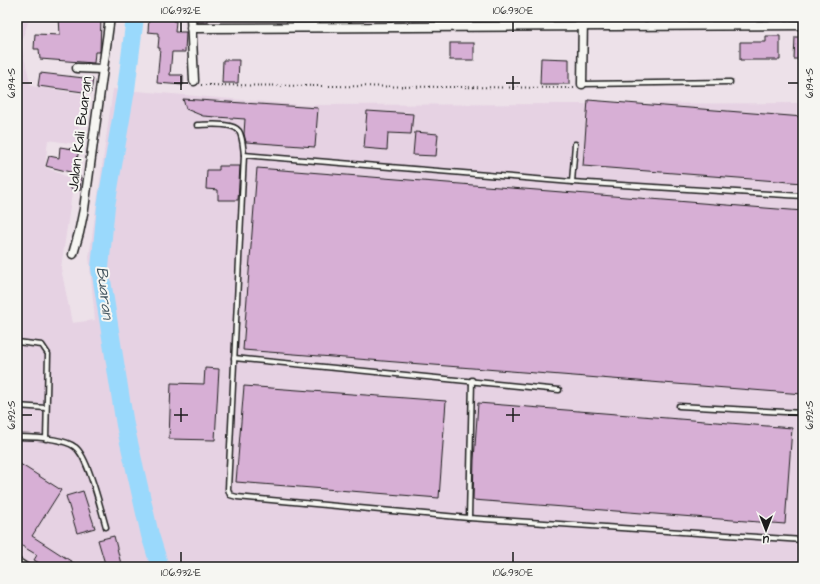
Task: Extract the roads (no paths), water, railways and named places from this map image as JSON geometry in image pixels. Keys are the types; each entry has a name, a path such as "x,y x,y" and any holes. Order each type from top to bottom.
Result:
{"street":[{"name":"Jalan Kali Buaran","path":"73,254 84,209 110,17"},
{"path":"190,17 194,81"},
{"path":"582,84 583,17"},
{"path":"191,28 583,26 802,22"},
{"path":"77,68 102,69"}],"lane":[{"path":"582,84 730,82"},
{"path":"197,125 232,126 238,130 241,136 244,155 228,489 230,495 245,498 469,518 803,540"},
{"path":"572,182 574,144"},
{"path":"244,155 572,182 803,196"},
{"path":"17,342 42,345 48,354 46,438"},
{"path":"234,358 472,380 559,390"},
{"path":"469,518 472,380"},
{"path":"17,406 46,408"},
{"path":"679,406 803,414"},
{"path":"17,437 46,438 75,446 84,457 106,527"},
{"path":"17,560 28,567"}],"waterway":[{"name":"Buaran","path":"135,17 126,90 106,206 100,268 125,425 150,535 160,567"}]}
